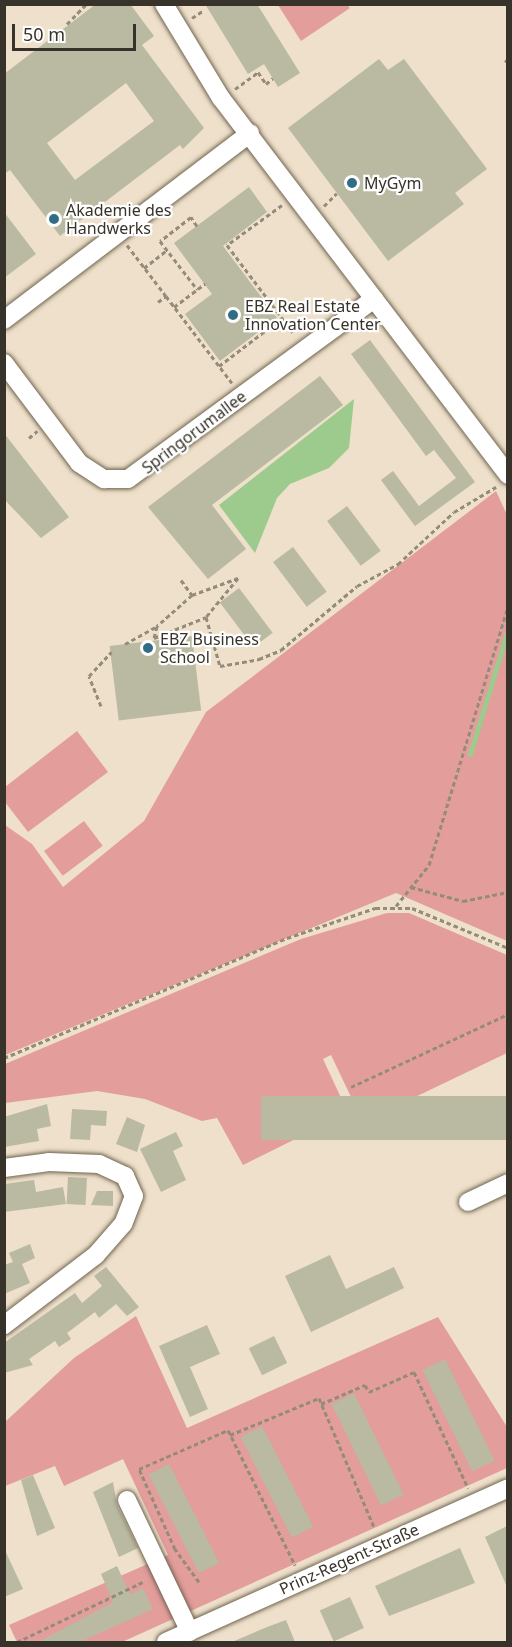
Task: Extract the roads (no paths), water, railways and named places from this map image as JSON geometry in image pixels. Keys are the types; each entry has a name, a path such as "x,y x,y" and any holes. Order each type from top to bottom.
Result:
{"street":[{"path":"164,4 221,98 250,133 374,299 505,479"},
{"path":"4,320 250,133"},
{"name":"Springorumallee","path":"4,363 79,463 104,479 128,479 374,299"},
{"path":"4,1168 49,1162 99,1164 125,1176 134,1196 123,1224 96,1255 4,1325"},
{"path":"468,1202 507,1183"},
{"name":"Prinz-Regent-Straße","path":"166,1642 507,1488"},
{"path":"127,1500 190,1632"}],"waterway":[{"path":"470,754 508,630"}],"place":[{"name":"MyGym","path":"352,183"},
{"name":"Akademie des Handwerks","path":"54,219"},
{"name":"EBZ Real Estate Innovation Center","path":"233,315"},
{"name":"EBZ Business School","path":"148,648"}]}
